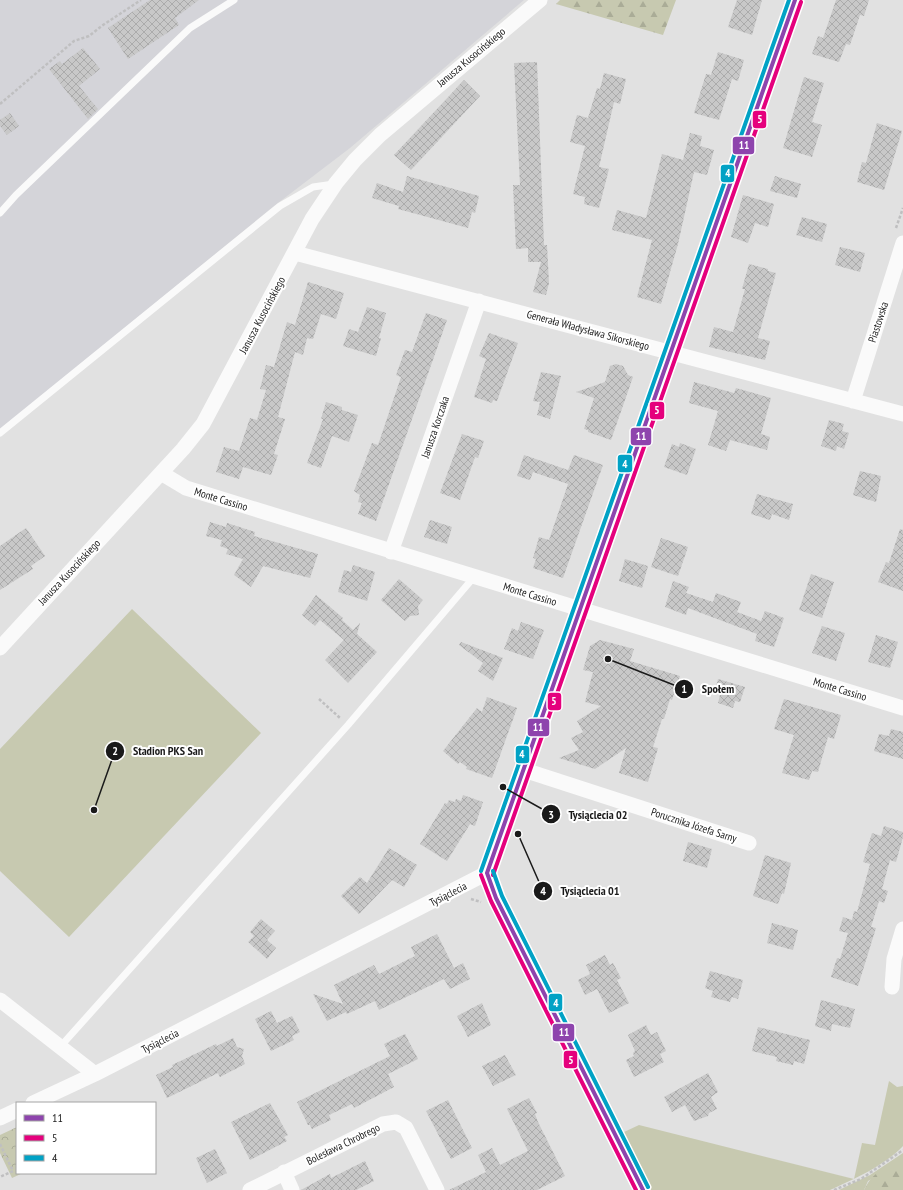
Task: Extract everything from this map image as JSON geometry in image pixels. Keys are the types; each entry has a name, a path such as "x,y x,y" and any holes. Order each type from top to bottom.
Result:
{"street":[{"name":"Janusza Kusocińskiego","path":"0,648 161,473 203,424 312,219 336,183 355,160 380,135 540,0"},
{"path":"643,1190 496,898 487,873 795,0"},
{"name":"Piastowska","path":"852,401 903,243"},
{"name":"Generała Władysława Sikorskiego","path":"295,253 903,414"},
{"name":"Janusza Korczaka","path":"391,552 479,301"},
{"name":"Monte Cassino","path":"161,473 186,488 903,708"},
{"name":"Porucznika Józefa Sarny","path":"524,770 749,843"},
{"name":"Tysiąclecia","path":"35,1102 95,1074 487,873"},
{"path":"892,987 894,959 903,929"},
{"path":"0,1000 95,1074"},
{"path":"0,1118 16,1110"},
{"name":"Bolesława Chrobrego","path":"250,1190 383,1124 396,1122 406,1128 437,1190"},
{"path":"284,1172 292,1190"}],"lane":[{"path":"0,213 16,195 190,28 234,0"},
{"path":"0,433 280,206 312,187 336,183"},
{"path":"60,1048 348,725 474,577"}],"path":[{"path":"0,104 74,41 89,36 103,24 141,0"},
{"path":"319,699 348,725"},
{"path":"0,1144 13,1171 0,1177"},
{"path":"834,1190 861,1179 903,1150"}],"shaded area":[{"path":"0,0 524,0 350,148 274,206 0,430"}],"green space":[{"path":"560,0 676,0 663,35 556,4"},
{"path":"132,609 261,733 69,937 0,871 0,749"},
{"path":"889,1081 897,1087 903,1086 903,1146 887,1160 854,1179 862,1143 875,1145"},
{"path":"639,1125 854,1179 830,1190 651,1190 622,1133"},
{"path":"16,1127 16,1174 21,1174 12,1178 0,1153 0,1135"},
{"path":"903,1153 903,1164 900,1164 868,1181 864,1190 839,1190 870,1175"},
{"path":"900,1163 903,1164 903,1190 864,1190 871,1179 879,1172"}],"building":[{"path":"150,0 199,0 175,18 179,25 128,59 108,28"},
{"path":"737,0 762,0 752,35 728,27"},
{"path":"836,0 869,0 864,16 860,15 850,45 846,44 839,62 812,54 818,36 823,38"},
{"path":"83,48 100,69 79,86 98,109 88,119 49,69 60,61 62,64"},
{"path":"718,52 744,60 738,81 732,79 719,120 694,113 706,74 711,75"},
{"path":"537,62 544,245 547,245 549,283 546,295 533,292 541,262 528,262 528,248 516,249 513,185 520,185 514,63"},
{"path":"604,73 626,79 620,104 614,102 599,167 609,169 599,208 584,204 585,197 573,194 585,146 570,142 577,115 588,118 597,88 600,89"},
{"path":"804,77 824,83 812,122 822,125 812,157 783,148"},
{"path":"464,80 480,96 411,170 394,155"},
{"path":"10,113 19,126 7,135 0,126 0,120"},
{"path":"877,123 902,131 884,190 857,182 862,162 866,163"},
{"path":"690,133 702,136 700,146 714,150 707,175 694,172 678,244 661,304 637,297 652,240 612,230 617,210 646,218 662,154 683,160"},
{"path":"407,176 479,196 475,213 472,212 468,228 398,209 399,206 372,198 377,183 403,192"},
{"path":"775,176 801,184 797,198 770,191"},
{"path":"743,195 774,204 768,227 755,223 748,243 731,237"},
{"path":"802,217 827,224 822,242 796,235"},
{"path":"840,247 865,253 860,272 835,265"},
{"path":"749,264 768,269 768,271 776,273 758,338 770,341 765,360 709,347 714,327 733,332 745,289 742,289"},
{"path":"308,282 344,293 336,319 321,314 313,339 307,338 303,355 295,352 278,417 285,419 274,454 278,455 271,475 243,467 239,479 216,472 224,447 239,451 250,418 257,420 266,390 260,389 266,365 274,367 287,322 295,325"},
{"path":"367,307 386,313 376,356 343,346 349,329 358,332"},
{"path":"426,313 447,320 376,521 358,514 362,503 358,502 360,495 354,491 372,443 378,445 401,377 396,375 405,350 412,352"},
{"path":"489,333 518,343 497,401 493,400 492,403 474,397 486,359 479,356"},
{"path":"616,364 623,366 628,375 633,377 611,440 588,432 588,430 584,429 594,398 576,392 605,382 610,366"},
{"path":"541,372 561,376 550,419 537,415 540,402 533,401"},
{"path":"694,382 734,393 736,388 771,398 761,434 770,437 767,450 730,440 726,451 708,445 718,411 689,403"},
{"path":"326,402 342,407 342,410 358,415 349,442 332,436 321,468 307,463 323,419 321,419"},
{"path":"829,420 844,424 842,431 849,433 844,449 837,446 836,451 821,446"},
{"path":"462,434 484,441 478,458 475,457 460,500 440,493"},
{"path":"680,443 696,449 687,475 664,467 672,444 679,447"},
{"path":"524,455 568,470 574,455 603,465 563,578 533,568 536,559 533,558 539,537 549,540 568,484 533,472 530,480 517,476"},
{"path":"860,471 881,476 876,502 853,495"},
{"path":"757,494 793,504 789,520 772,514 770,520 751,514"},
{"path":"430,520 452,527 447,544 424,537"},
{"path":"210,522 226,527 227,523 255,532 254,536 318,554 310,578 263,566 251,587 234,575 243,559 226,554 228,549 220,546 222,540 206,536"},
{"path":"26,528 45,556 31,566 33,569 0,590 0,546"},
{"path":"900,529 903,530 903,591 878,582 886,562 889,563"},
{"path":"661,538 688,547 678,576 651,567"},
{"path":"625,559 648,566 642,588 619,581"},
{"path":"353,565 375,572 367,601 338,592 344,570 351,572"},
{"path":"811,574 834,582 822,618 799,610"},
{"path":"399,579 423,600 418,606 419,615 410,616 405,621 381,600"},
{"path":"673,581 689,587 686,593 713,602 716,593 741,602 737,612 761,621 765,611 784,618 774,647 755,641 757,634 688,608 686,615 665,607"},
{"path":"316,595 343,618 342,620 353,630 360,623 357,634 377,652 348,683 325,660 344,640 320,620 315,626 302,615"},
{"path":"521,622 544,630 533,659 504,649 512,628 518,631"},
{"path":"822,626 845,633 836,661 812,653"},
{"path":"876,635 898,642 890,668 868,662"},
{"path":"600,640 634,649 630,661 680,676 672,700 670,699 664,719 662,719 653,747 658,748 648,782 619,773 626,748 595,769 559,758 579,750 571,738 583,732 577,721 601,706 585,702 593,672 583,670 590,646"},
{"path":"461,642 503,658 493,681 478,671 483,663 459,645"},
{"path":"718,679 745,687 740,702 735,701 733,708 718,703 720,695 714,694"},
{"path":"487,697 517,708 492,778 466,769 467,767 460,762 458,764 443,751 477,708 482,712"},
{"path":"784,699 841,715 834,739 828,737 818,772 812,771 809,780 782,773 794,735 774,729"},
{"path":"891,729 903,732 903,759 874,751 879,734 889,736"},
{"path":"463,795 483,802 475,826 470,824 447,861 420,844 445,803 447,804 449,800 455,802 456,799 461,801"},
{"path":"884,826 903,832 903,837 896,862 890,860 882,889 888,891 884,903 879,901 871,927 876,928 858,986 831,977 837,958 840,959 848,933 839,931 843,917 852,920 854,911 857,912 870,864 863,862 872,833 881,836"},
{"path":"688,842 712,849 707,868 683,861"},
{"path":"389,848 417,865 404,887 392,880 359,914 341,896 360,877 367,883"},
{"path":"765,855 791,863 784,894 782,893 778,904 753,896"},
{"path":"261,919 275,931 267,940 276,948 267,959 248,942 254,936 250,932"},
{"path":"772,923 798,930 793,950 767,943"},
{"path":"437,934 454,968 463,963 470,979 450,989 444,979 379,1010 375,1001 347,1014 346,1012 327,1021 313,994 343,1004 334,985 374,965 379,974 415,956 411,947"},
{"path":"605,955 610,965 613,963 621,978 617,980 629,1003 609,1013 597,989 585,995 578,980 590,974 586,965"},
{"path":"710,971 743,980 738,999 732,997 730,1002 711,997 713,991 705,988"},
{"path":"821,1000 855,1009 850,1028 832,1024 831,1031 815,1026"},
{"path":"482,1003 491,1025 468,1037 457,1016"},
{"path":"271,1011 277,1023 292,1016 300,1032 292,1036 294,1040 271,1051 255,1019"},
{"path":"646,1025 651,1035 657,1032 666,1051 660,1054 664,1062 634,1077 626,1060 634,1056 633,1053 635,1051 628,1035"},
{"path":"758,1027 810,1040 804,1064 794,1061 793,1065 776,1061 777,1057 752,1051"},
{"path":"405,1034 418,1059 388,1074 394,1087 354,1108 352,1104 329,1115 331,1120 312,1129 310,1125 308,1125 297,1102 390,1056 384,1044"},
{"path":"233,1038 237,1047 244,1049 242,1056 245,1064 220,1077 218,1073 167,1098 156,1075 173,1067 172,1065 216,1044 217,1046"},
{"path":"505,1055 516,1075 493,1086 482,1066"},
{"path":"708,1073 718,1092 711,1097 717,1109 709,1113 708,1116 694,1121 685,1105 672,1112 664,1097"},
{"path":"529,1098 537,1113 535,1114 538,1122 565,1176 537,1190 449,1190 486,1172 478,1155 492,1148 500,1165 528,1151 507,1109"},
{"path":"448,1100 472,1148 451,1159 426,1111"},
{"path":"270,1103 288,1135 284,1137 287,1141 250,1160 231,1122"},
{"path":"215,1149 227,1173 207,1183 196,1158"},
{"path":"365,1161 374,1181 356,1190 301,1190 330,1174 331,1178"}],"transit line":[{"name":"4","path":"481,871 789,0"},
{"name":"11","path":"487,873 795,0"},
{"name":"5","path":"493,875 801,2"},
{"name":"4","path":"493,871 502,896 648,1187"},
{"name":"11","path":"487,873 496,898 643,1190"},
{"name":"5","path":"481,875 491,901 636,1190"}],"place":[{"name":"Społem","path":"608,659"},
{"name":"Tysiąclecia 02","path":"503,787"},
{"name":"Stadion PKS San","path":"94,810"},
{"name":"Tysiąclecia 01","path":"518,834"}]}
